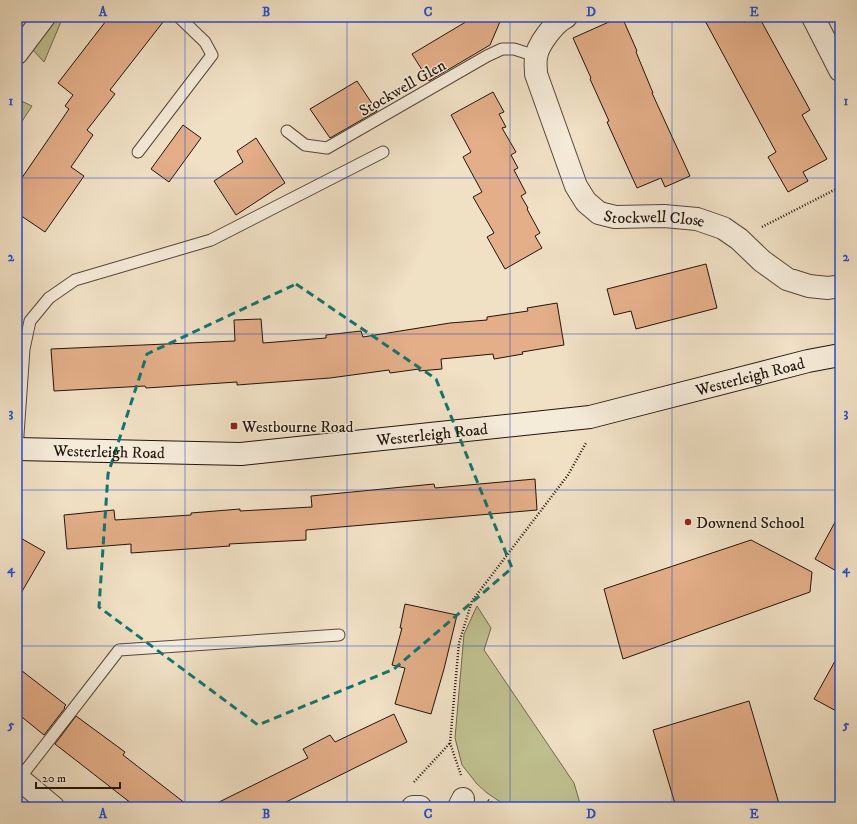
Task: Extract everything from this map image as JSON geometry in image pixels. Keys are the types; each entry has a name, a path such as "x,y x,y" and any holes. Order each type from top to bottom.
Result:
{"street":[{"path":"17,53 44,17"},
{"name":"Stockwell Close","path":"566,17 548,33 536,56 536,74 576,186 586,202 599,213 615,217 664,216 697,219 723,228 739,239 762,261 787,279 809,286 828,288 840,286"},
{"path":"813,17 840,70"},
{"name":"Westerleigh Road","path":"17,449 241,454 590,417 808,361 840,355"},
{"path":"18,778 53,807"},
{"path":"414,807 420,807"}],"lane":[{"path":"138,152 212,55 205,42 179,17"},
{"name":"Stockwell Glen","path":"287,131 305,145 327,148 480,60 502,49 514,49 536,56"},
{"path":"17,449 24,349 30,321 49,298 75,280 211,240 383,152"},
{"path":"18,778 119,650 339,634"}],"path":[{"path":"739,239 840,187"},
{"path":"497,807 467,795 450,743 459,643 472,601 568,475 586,442 590,417"},
{"path":"410,786 450,743"}],"highlighted area":[{"path":"296,284 436,379 512,568 394,669 258,725 99,607 108,474 147,354"}],"green space":[{"path":"58,17 63,17 44,62 31,48"},
{"path":"17,99 32,106 17,129"},
{"path":"477,606 491,628 484,650 574,783 581,807 508,807 487,793 477,784 462,765 455,738 464,634"}],"building":[{"path":"109,17 167,17 110,90 115,94 87,130 93,135 71,167 84,176 45,232 17,213 17,185 69,109 65,106 73,95 58,83"},
{"path":"474,17 502,17 490,45 429,81 412,54"},
{"path":"622,17 637,51 636,52 652,93 690,176 665,187 661,178 637,188 607,122 609,121 573,38"},
{"path":"703,17 759,17 810,110 802,115 827,159 803,172 808,181 788,192 768,157 776,152"},
{"path":"357,81 377,111 330,138 310,109"},
{"path":"493,92 504,112 499,114 506,127 502,128 516,152 511,155 518,168 514,170 526,193 521,196 540,233 535,236 542,248 505,269 487,237 494,233 473,197 482,192 463,157 471,152 451,115"},
{"path":"183,125 201,138 169,182 151,169"},
{"path":"256,138 285,183 236,215 214,181 243,162 237,151"},
{"path":"706,264 717,308 636,329 631,311 614,315 607,289"},
{"path":"557,303 564,345 522,352 523,354 494,359 493,354 441,359 442,369 419,371 419,369 390,373 389,370 330,378 237,385 237,382 146,388 145,386 54,391 51,349 235,341 234,320 261,319 263,343 326,338 326,335 361,331 363,337 450,323 487,320 487,317 528,311 527,308"},
{"path":"535,479 537,510 306,530 306,540 229,544 230,546 131,553 131,544 67,549 64,515 114,510 115,520 191,515 191,513 240,509 240,511 312,507 311,496 434,484 435,488"},
{"path":"840,513 840,573 815,559"},
{"path":"17,536 45,552 17,600"},
{"path":"751,540 812,572 810,592 623,659 604,589"},
{"path":"405,604 457,615 431,714 395,704 405,668 392,665 402,628 400,628"},
{"path":"840,652 840,713 814,699"},
{"path":"17,667 66,705 44,735 17,713"},
{"path":"749,701 780,807 676,807 653,730"},
{"path":"394,714 407,742 276,807 209,807 308,758 303,749 330,735 335,742"},
{"path":"76,716 125,752 123,755 190,807 136,807 55,744"}],"place":[{"name":"Westbourne Road","path":"234,426"},
{"name":"Downend School","path":"688,522"}]}
